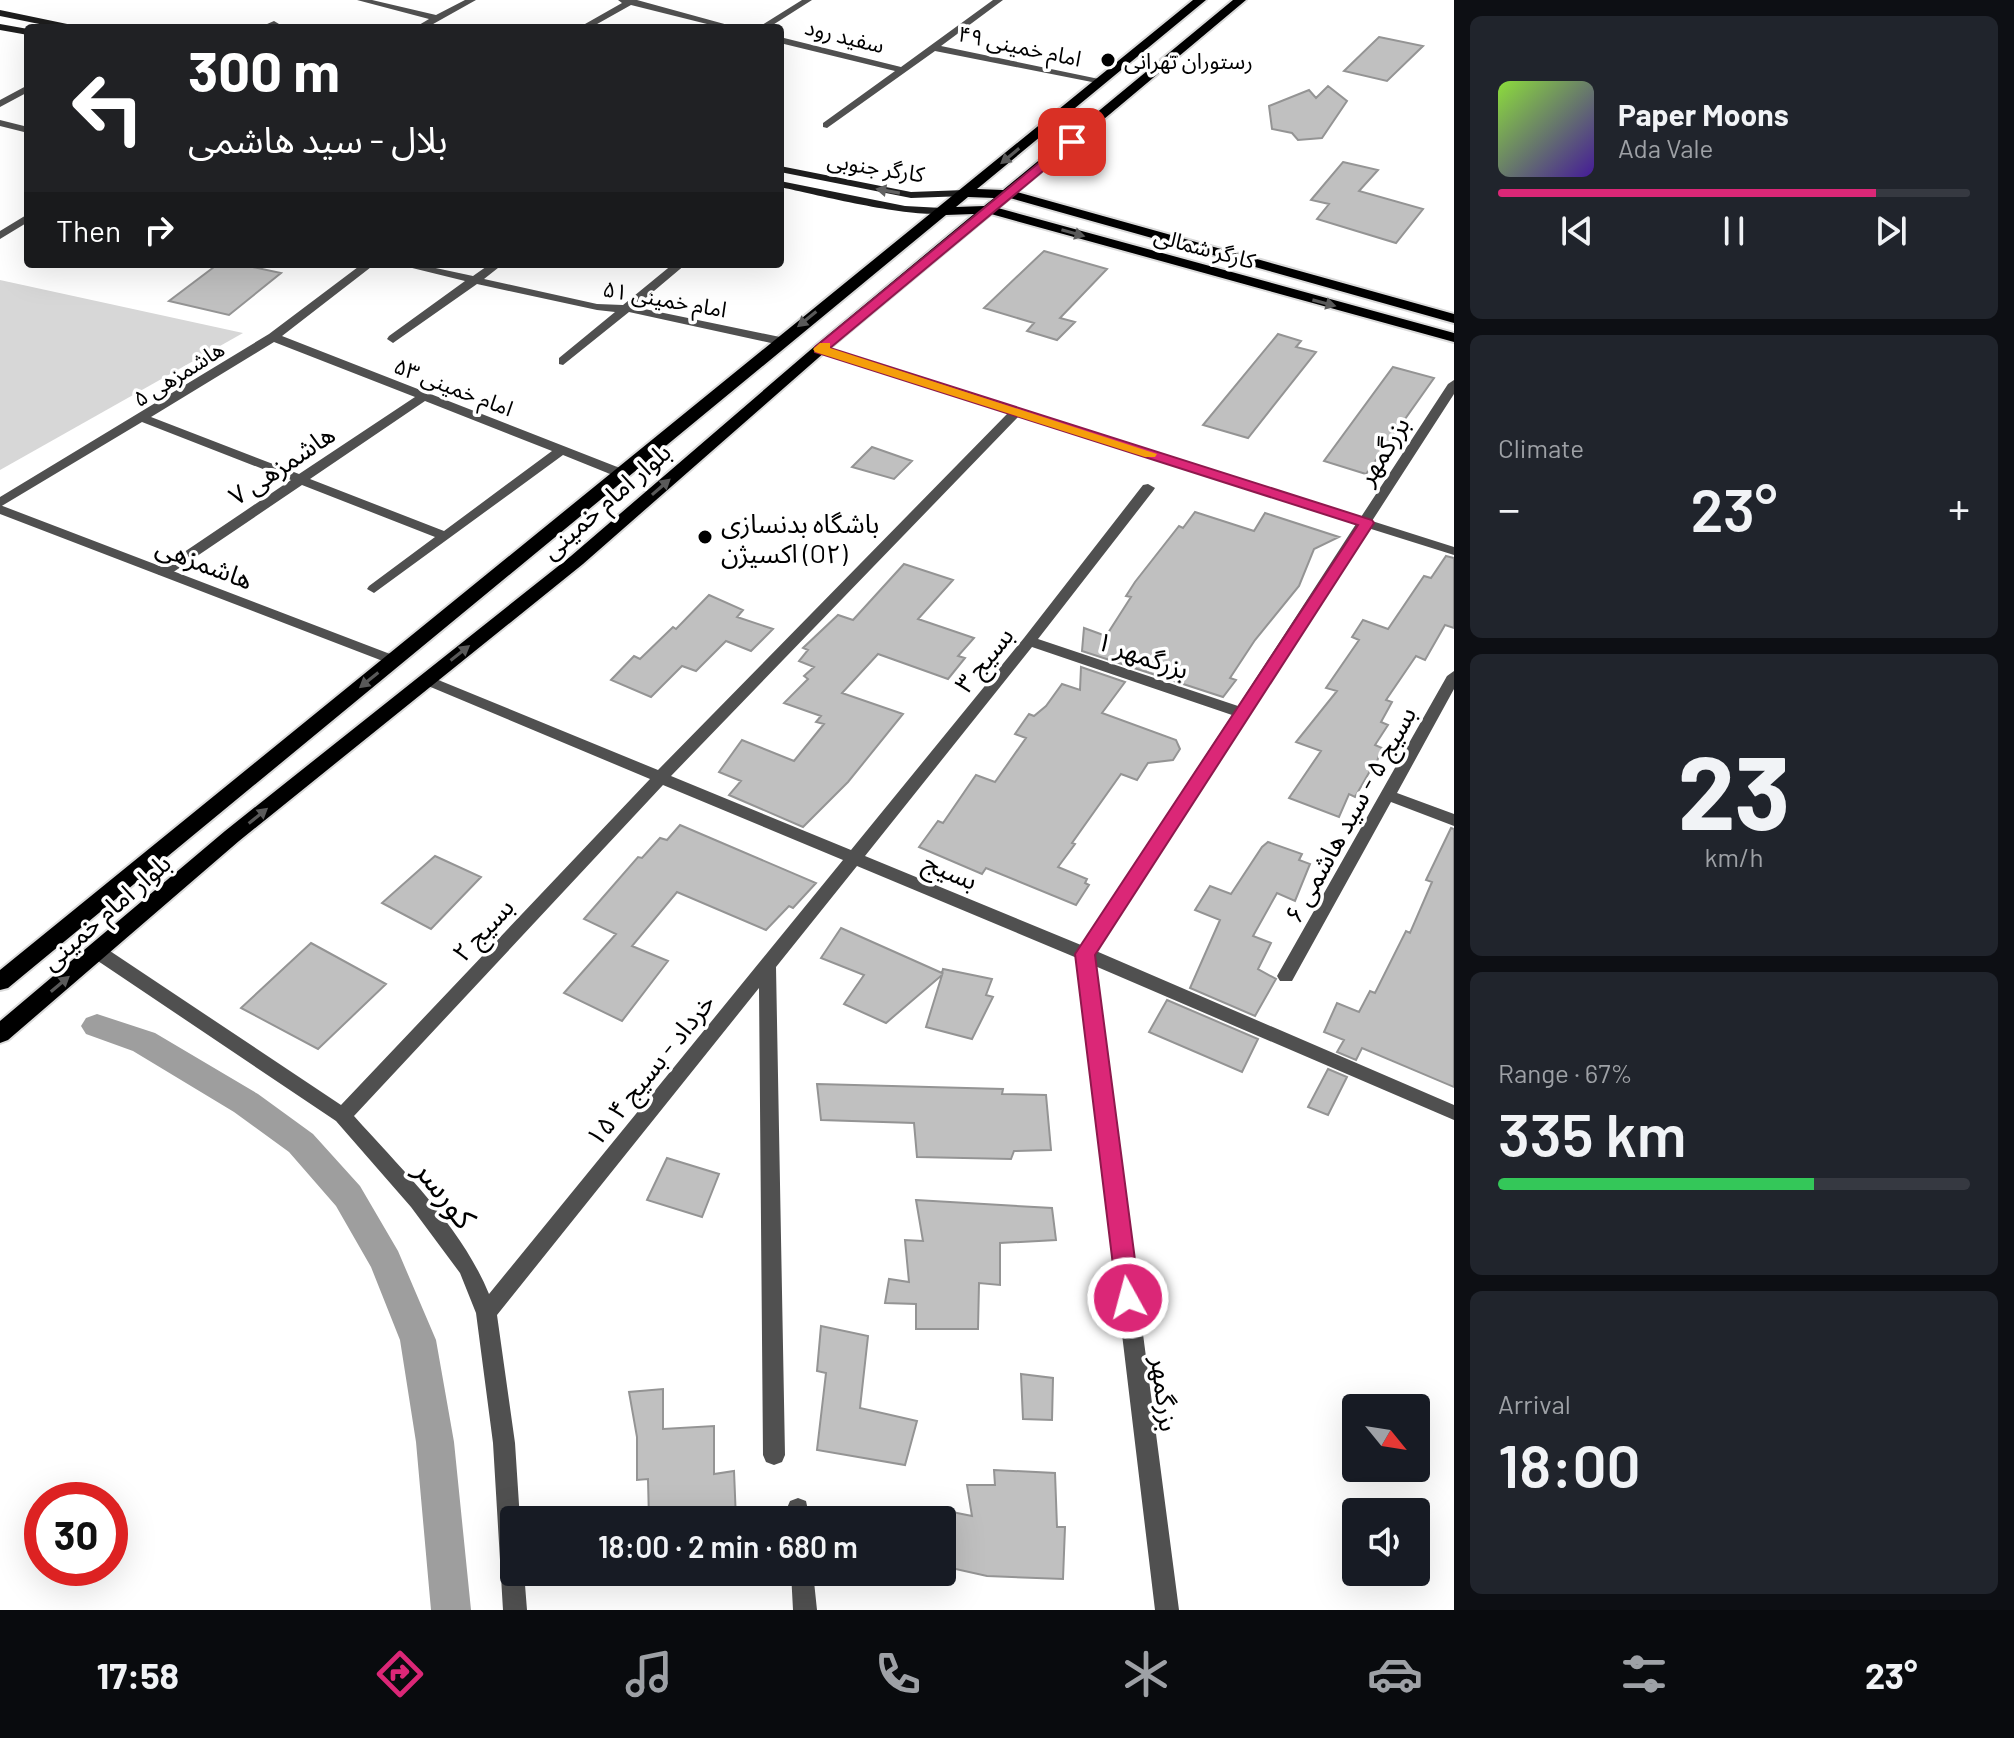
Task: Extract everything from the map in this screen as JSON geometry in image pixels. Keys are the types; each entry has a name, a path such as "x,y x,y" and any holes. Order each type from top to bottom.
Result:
{"main road":[{"name":"بلوار امام خمینی","path":"2,980 1200,0"},
{"name":"بلوار امام خمینی","path":"0,1034 232,836 577,560 820,349 1011,194 1240,0"},
{"path":"0,13 53,24"},
{"path":"0,27 24,31"},
{"name":"کارگر جنوبی","path":"784,170 901,194 928,196 965,193"},
{"name":"کارگر جنوبی","path":"784,185 905,209 942,211"},
{"name":"کارگر شمالی","path":"965,193 1011,194 1454,319"},
{"name":"کارگر شمالی","path":"942,211 991,210 1454,338"},
{"path":"1141,253 1131,243 1134,239 1162,236"}],"street":[{"path":"361,0 437,18"},
{"path":"426,24 472,0"},
{"path":"769,24 808,0"},
{"path":"827,125 999,0"},
{"path":"590,24 628,1 718,24"},
{"path":"696,24 702,20"},
{"name":"سفید رود","path":"784,41 901,70"},
{"name":"امام خمینی ۴۹","path":"932,47 1099,82"},
{"path":"0,104 24,90"},
{"path":"0,123 24,129"},
{"path":"0,236 24,220"},
{"name":"هاشمزهی ۵","path":"0,503 273,337 364,268"},
{"name":"امام خمینی ۵۱","path":"418,268 597,307 629,309 780,341"},
{"path":"393,339 492,268"},
{"path":"563,361 675,268"},
{"name":"امام خمینی ۵۳","path":"273,337 620,473"},
{"path":"820,349 1454,551"},
{"name":"بزرگمهر","path":"1167,1610 1085,954 1367,523 1454,384"},
{"name":"هاشمزهی ۷","path":"164,572 424,396"},
{"name":"بسیج ۲","path":"343,1116 659,779 1016,412"},
{"path":"143,418 445,536"},
{"path":"374,589 562,450"},
{"name":"بسیج ۳","path":"852,857 1029,641 1148,488"},
{"name":"هاشمزهی","path":"0,509 393,660"},
{"name":"بزرگمهر ۱","path":"1029,641 1242,713"},
{"name":"بسیج ۵ - سید هاشمی ۶","path":"1286,976 1454,676"},
{"name":"بسیج","path":"426,680 1085,954 1454,1113"},
{"path":"1387,795 1454,820"},
{"name":"۱۵ خرداد - بسیج ۴","path":"486,1313 852,857"},
{"name":"کورسر","path":"98,952 343,1116 418,1201 468,1268 486,1313 504,1443 515,1610"},
{"path":"767,963 774,1455"},
{"path":"803,1586 805,1610"}],"shaded area":[{"path":"0,280 243,333 0,470"}],"building":[{"path":"1379,37 1423,46 1387,81 1344,71"},
{"path":"1328,86 1347,101 1322,138 1298,140 1292,133 1272,129 1269,106 1309,90 1316,98"},
{"path":"1343,162 1378,170 1359,191 1423,209 1396,243 1317,219 1329,204 1311,200"},
{"path":"1044,251 1107,269 1060,318 1075,322 1057,340 1027,331 1034,323 984,308"},
{"path":"213,268 258,268 281,273 229,315 169,301"},
{"path":"1278,334 1301,341 1296,347 1316,352 1248,438 1203,425"},
{"path":"1393,367 1434,378 1366,474 1324,461"},
{"path":"872,447 912,461 894,479 852,467"},
{"path":"1195,512 1254,531 1265,513 1339,537 1314,549 1299,586 1255,640 1230,678 1236,680 1223,697 1082,651 1084,628 1106,636 1131,597 1126,596 1135,582 1179,526 1183,528"},
{"path":"1446,556 1454,558 1454,628 1445,625 1425,660 1416,656 1386,700 1392,702 1381,722 1388,725 1375,745 1382,748 1373,772 1370,771 1355,797 1349,794 1339,817 1289,798 1321,751 1296,742 1337,691 1326,688 1359,640 1352,637 1363,620 1388,629 1424,576 1431,578"},
{"path":"904,564 953,580 918,619 974,638 958,656 965,658 948,679 878,654 842,693 903,714 848,782 803,827 729,795 741,781 719,772 742,740 794,761 824,724 816,722 821,716 784,703 808,679 804,676 814,667 799,661 808,650 803,648 838,615 853,620"},
{"path":"709,595 743,610 737,617 773,629 751,651 726,641 696,671 682,666 651,697 611,680 634,656 640,659 673,627 676,629"},
{"path":"1081,667 1125,682 1102,713 1176,740 1180,749 1173,760 1148,763 1137,780 1121,774 1072,843 1075,844 1058,867 1087,879 1085,883 1089,885 1076,905 986,868 982,874 919,847 938,821 943,823 976,775 995,782 1026,738 1015,734 1029,714 1034,716 1046,706 1062,684 1080,690"},
{"path":"680,825 816,883 793,908 789,906 766,930 677,892 632,946 668,961 622,1021 564,993 616,934 584,919 638,857 642,858 660,838 667,840"},
{"path":"1451,828 1454,829 1454,1087 1362,1048 1356,1060 1337,1052 1344,1040 1324,1032 1337,1003 1359,1012 1370,991 1375,993 1406,931 1410,933 1432,882 1426,880"},
{"path":"1268,842 1302,854 1299,860 1310,864 1295,901 1277,893 1253,936 1271,943 1258,969 1276,979 1255,1016 1190,988 1220,920 1195,910 1210,886 1231,894"},
{"path":"435,856 481,877 431,929 382,903"},
{"path":"841,928 942,973 943,969 992,979 986,995 993,997 972,1039 926,1027 942,975 886,1023 844,1004 864,975 821,958"},
{"path":"311,943 386,984 318,1049 241,1008"},
{"path":"1167,1000 1258,1039 1242,1072 1149,1032"},
{"path":"1328,1069 1347,1077 1328,1115 1308,1107"},
{"path":"817,1084 1003,1089 1002,1094 1046,1095 1051,1150 1014,1151 1011,1159 917,1157 914,1123 821,1120"},
{"path":"667,1158 719,1174 702,1217 647,1200"},
{"path":"916,1200 1052,1208 1056,1240 1000,1243 1000,1285 979,1283 978,1329 916,1329 916,1304 885,1303 889,1279 909,1282 905,1240 923,1241"},
{"path":"821,1326 868,1336 860,1408 917,1421 905,1465 817,1450 826,1373 817,1371"},
{"path":"1021,1374 1053,1378 1052,1420 1023,1419"},
{"path":"663,1389 663,1429 714,1426 714,1474 734,1471 735,1506 649,1506 648,1479 637,1480 637,1437 629,1392"},
{"path":"994,1470 1055,1473 1057,1527 1065,1527 1063,1579 987,1576 956,1569 956,1513 972,1516 967,1485 995,1485"}],"waterway":[{"path":"97,1026 144,1042 246,1103 301,1143 348,1196 386,1262 418,1340 435,1442 451,1610"}],"slow traffic":[{"path":"825,345 820,349 1150,454"}],"place":[{"name":"رستوران تهرانی","path":"1108,60"},
{"name":"باشگاه بدنسازی اکسیژن (O۲)","path":"705,537"}],"route":[{"path":"1072,142 820,349 1367,523 1085,954 1128,1298"}]}
